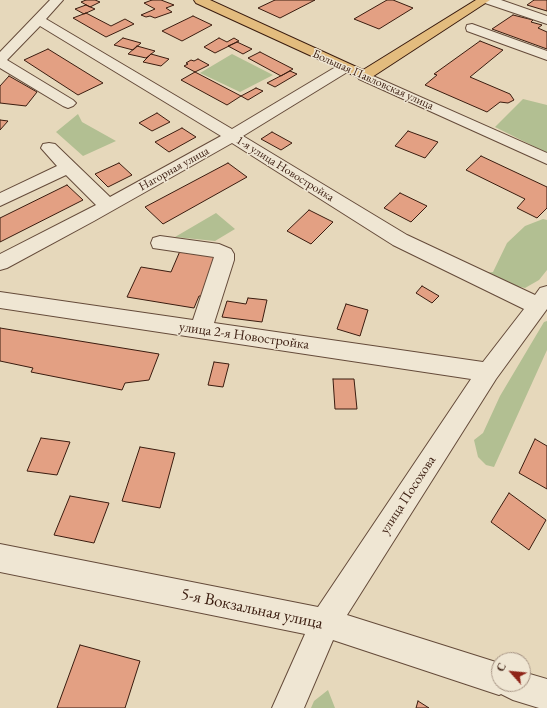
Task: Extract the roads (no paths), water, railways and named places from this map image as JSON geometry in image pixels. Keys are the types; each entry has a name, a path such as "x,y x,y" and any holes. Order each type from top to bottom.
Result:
{"main road":[{"name":"Большая Павловская улица","path":"200,0 364,76"},
{"path":"364,76 484,0"}],"street":[{"path":"57,0 0,61 68,103"},
{"path":"489,0 514,3 547,20"},
{"name":"1-я улица Новостройка","path":"39,20 232,136 400,240 543,300"},
{"path":"472,28 547,56"},
{"name":"Нагорная улица","path":"0,263 108,206 232,136 344,68"},
{"name":"Большая Павловская улица","path":"364,76 547,159"},
{"path":"49,148 108,206"},
{"path":"0,200 68,167"},
{"path":"160,243 219,251 224,254 224,260 200,329"},
{"name":"улица 2-я Новостройка","path":"0,300 488,372"},
{"name":"улица Посохова","path":"288,708 325,623 488,372 543,300"},
{"name":"5-я Вокзальная улица","path":"0,558 325,623 491,676"},
{"path":"531,690 547,695"}]}
